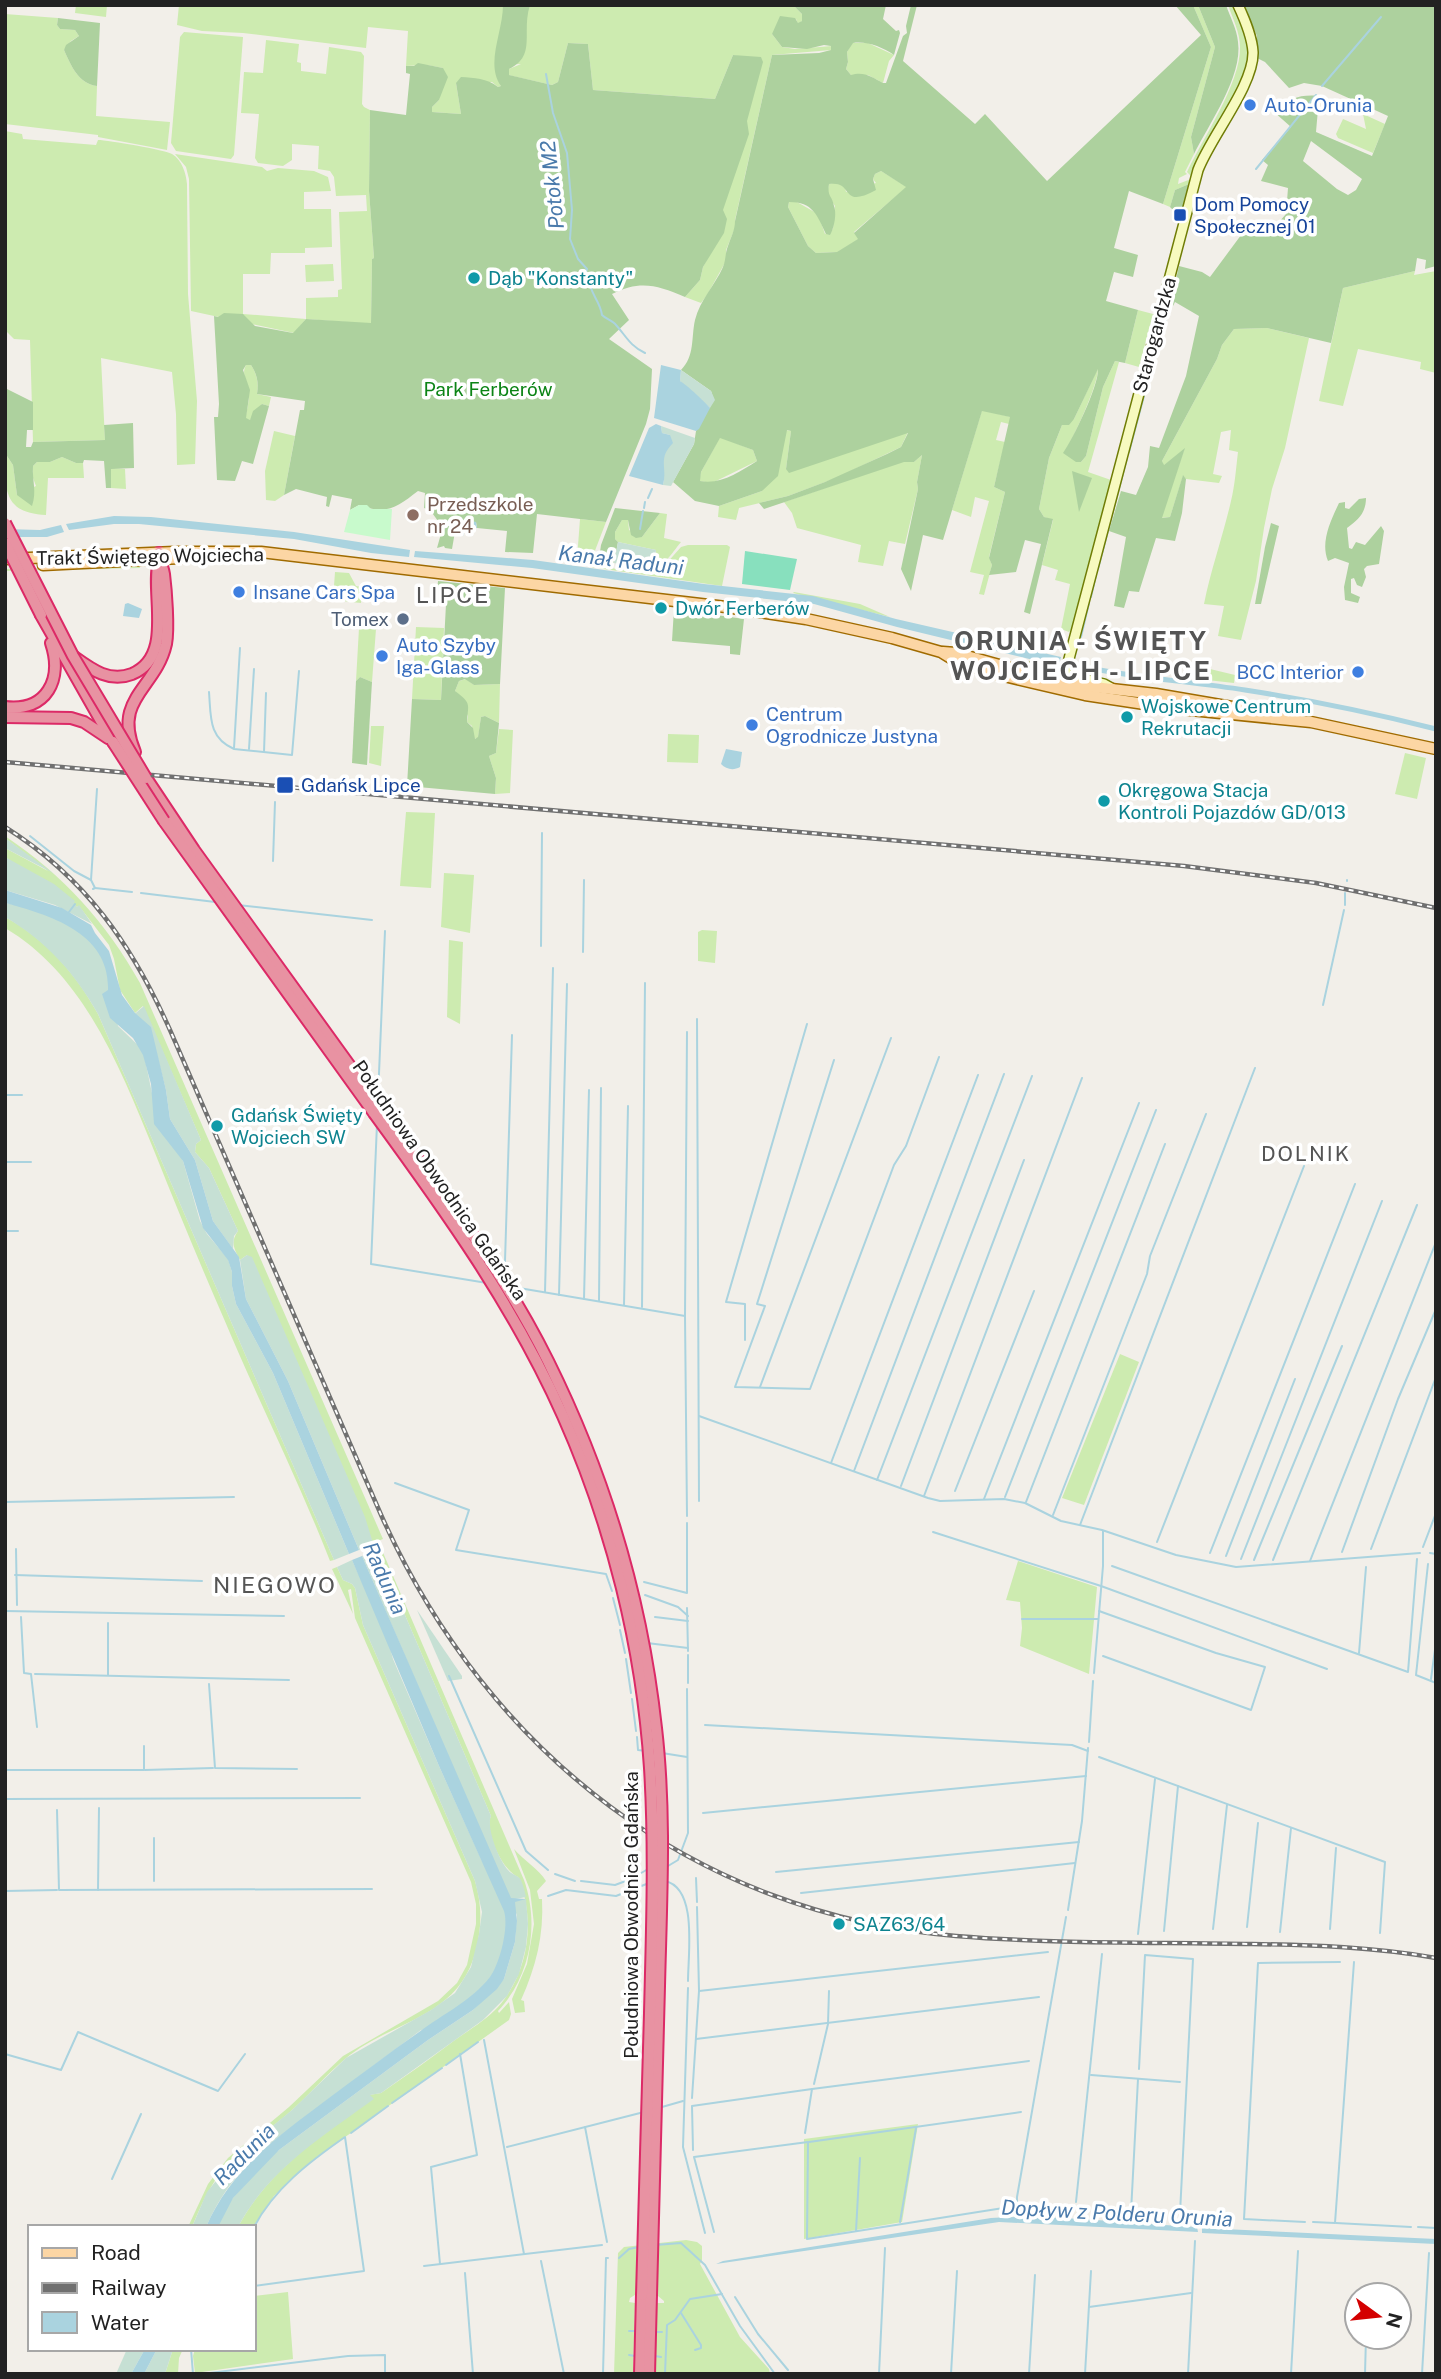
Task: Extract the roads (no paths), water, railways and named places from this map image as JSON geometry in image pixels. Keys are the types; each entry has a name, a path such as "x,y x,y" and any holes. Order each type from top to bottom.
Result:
{"highway":[{"path":"5,523 73,656 146,778"},
{"name":"Południowa Obwodnica Gdańska","path":"5,543 41,615 113,741 196,868 428,1186 486,1272 522,1332 552,1391 600,1511 621,1584 634,1646 646,1727 652,1796 647,2295 649,2374"},
{"path":"73,656 95,671 108,676 129,675 150,660 156,646 160,587 164,572 159,556"},
{"path":"146,778 130,741 128,721 133,702 153,673 164,650 167,634 160,587"},
{"path":"5,707 32,704 46,693 53,682 55,656 41,615"},
{"path":"5,717 71,718 84,722 113,741"},
{"name":"Południowa Obwodnica Gdańska","path":"146,778 228,898 489,1259 548,1360 592,1461 618,1539 633,1594 652,1692 662,1811 647,2295 640,2374"}],"main road":[{"name":"Starogardzka","path":"1065,674 1198,170 1205,153 1244,87 1251,68 1251,40 1238,5"},
{"name":"Trakt Świętego Wojciecha","path":"5,559 261,552 726,607 842,626 941,652 956,653 1067,684 1156,694 1276,714 1436,749"},
{"name":"Trakt Świętego Wojciecha","path":"5,566 159,556"},
{"name":"Trakt Świętego Wojciecha","path":"941,652 954,660 1000,675 1085,695 1275,720 1292,719"},
{"path":"1000,675 1029,666 1104,684 1114,690 1123,701"}],"water":[{"path":"661,365 681,370 680,381 710,408 696,431 654,418"},
{"path":"656,424 661,426 662,433 670,435 673,443 665,454 663,485 629,476 649,428"},
{"path":"114,516 151,517 294,532 410,550 409,557 294,539 139,524 114,524 69,530 66,524"},
{"path":"460,521 476,522 477,528 465,529 463,536 457,534 456,526"},
{"path":"61,525 64,532 47,537 5,537 5,529 40,530"},
{"path":"415,551 533,560 813,596 896,619 1061,657 1059,664 1050,664 814,604 703,592 532,568 414,557"},
{"path":"125,604 142,609 139,618 123,616"},
{"path":"726,749 742,752 740,767 730,769 721,764"},
{"path":"5,890 62,908 91,925 109,951 122,995 135,1013 151,1027 170,1119 195,1160 213,1221 239,1257 246,1299 288,1381 359,1550 349,1554 273,1373 236,1304 228,1260 203,1228 183,1161 154,1124 151,1084 143,1055 133,1038 110,1018 102,994 108,990 106,970 99,954 88,941 58,921 5,903"},
{"path":"362,1556 511,1898 526,1899 515,1902 515,1942 504,1979 497,1989 473,2010 279,2150 233,2198 219,2225 207,2225 229,2187 258,2154 396,2048 474,1993 494,1971 503,1945 504,1911 352,1560"},
{"path":"991,2218 1094,2220 1197,2227 1198,2232 999,2222 716,2264 723,2261"},
{"path":"1202,2228 1436,2239 1436,2244 1202,2233"},
{"path":"144,2351 156,2351 144,2374 131,2374"}],"waterway":[{"path":"1322,86 1381,17"},
{"name":"Potok M2","path":"546,74 553,113 567,153 572,210 570,239 578,259 587,269 585,275 589,278 602,315 645,353"},
{"path":"1256,169 1316,95"},
{"path":"1157,349 1171,304 1169,297"},
{"path":"1146,388 1155,355"},
{"path":"1129,452 1144,396"},
{"path":"1098,569 1127,458"},
{"name":"Potok M2","path":"648,498 652,489"},
{"name":"Potok M2","path":"644,508 645,502"},
{"name":"Potok M2","path":"640,529 643,511"},
{"path":"1091,597 1096,575"},
{"path":"1081,637 1089,603"},
{"path":"234,748 240,648"},
{"name":"Kanał Raduni","path":"1075,665 1293,698 1436,729"},
{"path":"249,749 254,669"},
{"path":"209,692 211,718 219,739 234,749 292,755 299,671"},
{"path":"264,752 266,693"},
{"path":"93,889 95,888 91,880 97,789"},
{"path":"273,861 275,802"},
{"path":"541,946 542,833"},
{"path":"30,836 74,871 91,880"},
{"path":"583,952 584,880"},
{"path":"95,888 132,892"},
{"path":"141,893 215,902"},
{"path":"1345,893 1345,905"},
{"path":"69,912 75,904"},
{"path":"238,905 372,920"},
{"path":"1323,1005 1344,910"},
{"path":"378,1097 385,931"},
{"path":"545,1292 553,968"},
{"path":"642,1307 645,983"},
{"path":"559,1295 567,984"},
{"path":"697,1019 699,1501"},
{"path":"745,1340 745,1304 726,1302 807,1024"},
{"path":"687,1032 687,1516"},
{"path":"505,1261 512,1035"},
{"path":"760,1387 891,1038"},
{"path":"834,1060 757,1304 765,1306 735,1387 810,1389 894,1165 906,1146 939,1057"},
{"path":"1080,1525 1255,1068"},
{"path":"854,1471 1004,1074"},
{"path":"831,1463 978,1075"},
{"path":"877,1480 1032,1076"},
{"path":"924,1496 1082,1078"},
{"path":"599,1301 601,1088"},
{"path":"584,1299 589,1090"},
{"path":"5,1095 22,1095"},
{"path":"984,1499 1139,1103"},
{"path":"624,1305 628,1106"},
{"path":"1005,1497 1156,1110"},
{"path":"1053,1515 1206,1114"},
{"path":"377,1124 371,1264 487,1283"},
{"path":"1026,1502 1165,1144"},
{"path":"901,1486 1024,1160"},
{"path":"5,1162 31,1162"},
{"path":"1157,1542 1304,1166"},
{"path":"1210,1553 1355,1184"},
{"path":"1241,1559 1382,1201"},
{"path":"1273,1560 1417,1205"},
{"path":"5,1231 18,1231"},
{"path":"1310,1561 1436,1242"},
{"path":"513,1287 685,1316"},
{"path":"955,1491 1034,1291"},
{"path":"1342,1552 1398,1399 1436,1309"},
{"path":"1254,1560 1342,1346"},
{"path":"1371,1549 1436,1377"},
{"path":"1226,1556 1295,1379"},
{"path":"699,1416 928,1498 940,1501 1004,1499 1025,1503 1061,1521 1102,1530 1176,1555 1236,1567 1420,1553"},
{"path":"395,1483 469,1510 456,1550 606,1574 612,1591"},
{"path":"5,1502 234,1497"},
{"path":"1423,1547 1436,1513"},
{"path":"644,1582 687,1593 687,1523"},
{"path":"1094,1673 1103,1566 1103,1531"},
{"path":"933,1532 1101,1586 1327,1669"},
{"path":"16,1549 17,1605"},
{"path":"1430,1553 1436,1554"},
{"path":"1112,1566 1408,1672 1417,1559"},
{"path":"1428,1564 1416,1675 1436,1683"},
{"path":"1359,1653 1366,1567"},
{"path":"15,1575 202,1581"},
{"path":"645,1595 678,1607 688,1616"},
{"path":"613,1598 620,1625"},
{"path":"687,1608 688,1651"},
{"path":"5,1611 284,1616"},
{"path":"1099,1611 1216,1653 1265,1667 1251,1710 1103,1656"},
{"path":"21,1617 24,1673 31,1674 37,1727"},
{"path":"655,1617 688,1621"},
{"path":"1022,1619 1098,1619"},
{"path":"108,1623 108,1675"},
{"path":"620,1630 625,1653"},
{"path":"1431,1679 1436,1642"},
{"path":"647,1643 688,1648"},
{"path":"688,1655 688,1683"},
{"path":"626,1659 631,1693"},
{"path":"35,1674 289,1680"},
{"path":"449,1676 526,1851 548,1870"},
{"path":"1089,1742 1093,1681"},
{"path":"209,1684 215,1768 297,1769"},
{"path":"668,1866 678,1860 688,1833 687,1689"},
{"path":"632,1699 636,1731"},
{"path":"705,1725 1072,1745 1088,1751"},
{"path":"637,1737 638,1750 646,1751"},
{"path":"5,1770 144,1770 144,1746"},
{"path":"1068,1910 1082,1821 1088,1748"},
{"path":"662,1753 687,1757"},
{"path":"1099,1757 1385,1862 1380,1933"},
{"path":"145,1770 213,1768"},
{"path":"703,1813 1086,1776"},
{"path":"1138,1934 1155,1779"},
{"path":"1164,1931 1178,1786"},
{"path":"5,1799 360,1798"},
{"path":"1213,1929 1227,1805"},
{"path":"98,1890 99,1808"},
{"path":"57,1810 59,1890 372,1889"},
{"path":"1247,1927 1258,1823"},
{"path":"1280,1932 1291,1828"},
{"path":"154,1838 154,1881"},
{"path":"776,1872 1079,1842"},
{"path":"1330,1929 1336,1848"},
{"path":"801,1893 1075,1863"},
{"path":"581,1881 615,1885 648,1869"},
{"path":"555,1874 575,1881"},
{"path":"696,1878 697,1902"},
{"path":"665,1881 675,1886 683,1896 687,1909 688,1981"},
{"path":"548,1896 566,1890 616,1896 649,1883"},
{"path":"5,1891 57,1890"},
{"path":"692,2098 699,1991 697,1907"},
{"name":"Dopływ z Polderu Orunia","path":"1017,2219 1017,2197 1066,1917"},
{"path":"699,1991 1048,1952"},
{"name":"Dopływ z Polderu Orunia","path":"1076,2202 1102,1954"},
{"name":"Dopływ z Polderu Orunia","path":"1139,2069 1145,1955 1193,1959 1180,2213 1182,2216 1234,2219"},
{"path":"1305,2222 1244,2219 1258,1963 1340,1962"},
{"path":"1313,2222 1335,2223 1354,1962"},
{"path":"688,1988 683,2147 705,2233"},
{"path":"814,2084 828,2024 829,1991"},
{"path":"696,2039 1039,1997"},
{"path":"5,2054 61,2070 78,2032 218,2091 245,2054"},
{"path":"484,2040 524,2254"},
{"path":"446,2065 478,2042"},
{"path":"440,2264 431,2167 477,2155 460,2054"},
{"path":"812,2089 1029,2061"},
{"path":"392,2103 442,2068"},
{"path":"1091,2075 1180,2082"},
{"name":"Dopływ z Polderu Orunia","path":"1131,2212 1138,2079"},
{"path":"693,2150 692,2106 812,2089 805,2133"},
{"path":"662,2107 683,2101"},
{"path":"351,2133 388,2106"},
{"path":"507,2147 644,2112"},
{"path":"809,2142 1021,2112"},
{"path":"112,2179 141,2114"},
{"path":"585,2127 607,2242"},
{"path":"900,2222 916,2128"},
{"path":"255,2225 282,2188 318,2156 345,2137 364,2271 256,2286"},
{"name":"Dopływ z Polderu Orunia","path":"714,2232 694,2157 808,2142 807,2239 1016,2206"},
{"path":"856,2231 860,2158"},
{"path":"1336,2223 1411,2227"},
{"path":"1418,2227 1436,2228"},
{"path":"1188,2374 1195,2241"},
{"path":"655,2245 681,2243 705,2265 740,2326 775,2374"},
{"path":"424,2266 602,2245"},
{"path":"619,2258 629,2249 639,2247"},
{"path":"879,2374 885,2248"},
{"path":"1291,2374 1298,2251"},
{"path":"1422,2374 1429,2253"},
{"path":"603,2374 608,2258"},
{"path":"541,2261 564,2374"},
{"path":"951,2374 957,2271"},
{"path":"1085,2374 1091,2271"},
{"path":"465,2273 473,2374"},
{"path":"1029,2374 1035,2275"},
{"path":"1089,2307 1191,2293"},
{"path":"665,2374 667,2325 675,2320 690,2299 722,2294"},
{"path":"735,2297 758,2334 788,2370"},
{"path":"681,2313 701,2345 701,2348 695,2350"},
{"path":"629,2331 635,2331"},
{"path":"656,2332 662,2332"},
{"path":"191,2351 193,2374"},
{"path":"1365,2374 1366,2351"},
{"path":"202,2374 348,2356 385,2355 385,2374"},
{"path":"629,2355 635,2356"},
{"path":"655,2356 661,2357"}],"railway":[{"path":"5,762 1184,866 1316,883 1436,908"},
{"path":"5,827 60,868 83,891 104,916 140,970 170,1030 382,1517 426,1602 480,1679 541,1747 610,1807 687,1856 771,1894 860,1921 993,1939 1321,1946 1390,1951 1436,1958"}],"place":[{"name":"Auto-Orunia","path":"1250,105"},
{"name":"Dom Pomocy Społecznej 01","path":"1180,215"},
{"name":"Dąb \"Konstanty\"","path":"474,278"},
{"name":"Przedszkole nr 24","path":"413,515"},
{"name":"Insane Cars Spa","path":"239,592"},
{"name":"Dwór Ferberów","path":"661,608"},
{"name":"Tomex","path":"403,619"},
{"name":"Auto Szyby Iga-Glass","path":"382,656"},
{"name":"BCC Interior","path":"1358,672"},
{"name":"Wojskowe Centrum Rekrutacji","path":"1127,717"},
{"name":"Centrum Ogrodnicze Justyna","path":"752,725"},
{"name":"Gdańsk Lipce","path":"285,785"},
{"name":"Okręgowa Stacja Kontroli Pojazdów GD/013","path":"1104,801"},
{"name":"Gdańsk Święty Wojciech SW","path":"217,1126"},
{"name":"SAZ63/64","path":"839,1924"}],"district":[{"name":"LIPCE","path":"453,594"},
{"name":"ORUNIA - ŚWIĘTY WOJCIECH - LIPCE","path":"1081,655"},
{"name":"DOLNIK","path":"1306,1153"},
{"name":"NIEGOWO","path":"275,1584"}],"park label":[{"name":"Park Ferberów","path":"488,389"}],"water label":[{"name":"Radunia","path":"385,1578"},
{"name":"Radunia","path":"244,2154"}]}
